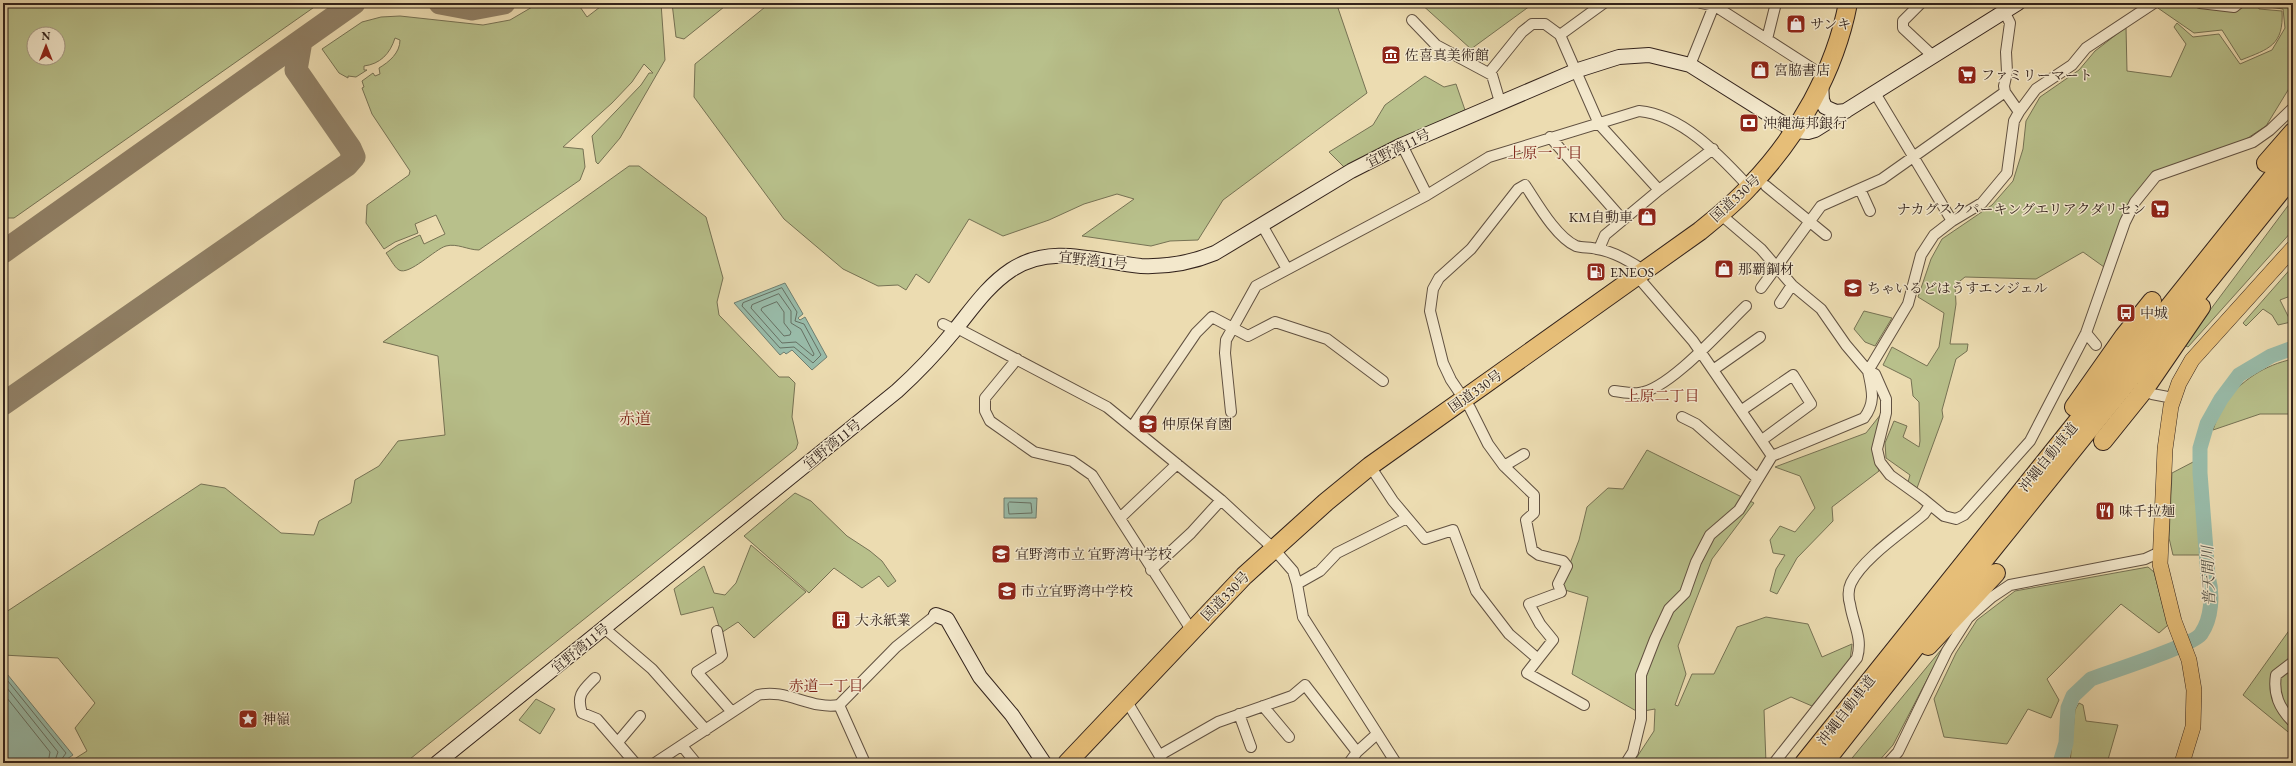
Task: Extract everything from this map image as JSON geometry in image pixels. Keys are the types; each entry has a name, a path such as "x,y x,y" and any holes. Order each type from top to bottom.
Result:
{"highway":[{"name":"国道330号","path":"1066,763 1192,631 1274,548 1370,466 1640,274 1758,187 1795,131 1823,79 1839,39 1848,3"},
{"path":"2266,163 2293,132"},
{"name":"沖縄自動車道","path":"1804,763 2293,152"},
{"name":"沖縄自動車道","path":"1824,763 1891,677 2293,176"},
{"path":"2102,441 2144,390 2223,274 2239,243"},
{"path":"2038,469 2042,454 2082,395 2124,336 2152,301"},
{"path":"1891,677 1909,666 1996,573"}],"main road":[{"path":"2186,761 2193,727 2195,705 2191,668 2175,623 2162,574 2160,552 2164,449 2173,398 2186,372 2203,348 2293,248"}],"street":[{"path":"1560,35 1604,3"},
{"path":"1701,3 1715,4 1768,39 1823,79 1822,100 1825,107 1836,112 1847,111"},
{"path":"1768,39 1776,3"},
{"path":"1921,3 1903,21 1903,28 1934,57"},
{"path":"1795,131 1808,132 1815,130 2005,13 2018,3"},
{"path":"1868,371 1908,304 1921,255 1934,235 1952,221 1982,203 2007,173 2014,121 2036,89 2072,65 2086,48 2110,34 2154,3"},
{"path":"2200,3 2234,7 2239,3"},
{"path":"1690,65 1715,4"},
{"path":"2005,13 2010,23 2006,52 2008,72 2004,86 2005,92 2019,112"},
{"path":"1412,20 1436,45 1489,72 1492,75 1500,102"},
{"path":"1489,72 1522,32 1532,24 1545,24 1560,35 1599,124 1658,190"},
{"name":"宜野湾11号","path":"436,763 897,390 921,369 951,327 999,279 1012,269 1039,258 1066,255 1124,264 1173,265 1190,262 1215,253 1351,171 1402,145 1500,102 1608,59 1632,55 1656,56 1690,65 1795,131"},
{"path":"1761,288 1777,269 1821,206 1882,179 2005,92"},
{"path":"1875,93 1952,221"},
{"path":"1868,371 1875,374 1886,399 1886,413 1877,448 1880,462 1890,475 1944,516 1956,519 1964,515 2004,472 2030,441 2086,333 2125,222 2135,202 2156,176 2253,142 2270,130 2293,108"},
{"path":"1231,412 1225,353 1226,340 1231,327 1256,286 1427,195 1489,157 1639,111 1652,112 1670,120 1712,149 1758,187 1810,222 1826,235"},
{"path":"1550,138 1623,220"},
{"path":"1402,145 1427,195"},
{"path":"1599,249 1605,236 1623,220 1658,190 1712,149"},
{"path":"1584,705 1527,673 1553,640 1540,624 1529,604 1561,592 1558,584 1567,566 1563,560 1539,555 1532,550 1526,520 1534,512 1534,495 1504,466 1488,444 1443,364 1430,311 1433,289 1439,278 1471,249 1518,189 1525,185 1554,227 1568,241 1576,246 1599,249 1636,265 1640,274 1700,350 1772,456"},
{"path":"1860,189 1870,211"},
{"path":"1626,763 1633,752 1641,719 1640,676 1669,609 1685,593 1696,562 1710,535 1740,510 1772,456 1864,418 1871,409 1874,397 1868,371 1821,309 1792,285 1761,250 1720,214"},
{"path":"1262,225 1287,269"},
{"path":"1780,303 1792,285"},
{"path":"1614,391 1639,393 1655,388 1675,374 1746,306"},
{"path":"1132,427 1196,333 1212,317 1248,336 1275,322 1327,339 1383,381"},
{"path":"951,327 1017,359 1107,406 1176,464 1222,500 1274,548 1293,571 1303,617 1396,763"},
{"path":"2086,333 2096,345"},
{"path":"1713,370 1760,337"},
{"path":"1017,359 985,398 985,411 990,421 1034,452 1072,461 1092,476 1192,631"},
{"path":"1742,410 1793,375 1811,404 1762,440"},
{"path":"2152,394 2173,398"},
{"path":"1682,417 1696,424 1758,478"},
{"path":"1504,466 1524,454"},
{"path":"1120,518 1176,464"},
{"path":"1370,466 1407,518 1425,539 1453,530 1476,591 1509,634 1538,659"},
{"path":"1152,570 1191,533 1222,500"},
{"path":"1774,763 1857,658 1860,648 1859,634 1848,598 1850,585 1857,574 1873,558 1924,514 1930,505"},
{"path":"1297,584 1320,571 1337,554 1407,518"},
{"path":"1888,763 1898,752 1947,651 1968,618 1992,597 2010,585 2144,559 2160,552"},
{"path":"655,763 758,695 769,692 780,693 828,707 839,705 896,647 936,615 947,619 980,677 1012,715 1044,763"},
{"path":"604,628 652,669 706,730"},
{"path":"717,631 722,654 697,672 732,712"},
{"path":"2293,662 2276,675 2274,687 2283,711 2293,722"},
{"path":"595,678 583,690 579,702 580,708 582,712 597,719 635,763"},
{"path":"1126,700 1162,759 1218,722 1292,696 1305,685 1357,752"},
{"path":"839,705 865,763"},
{"path":"1263,706 1289,737"},
{"path":"1239,714 1251,748"},
{"path":"618,742 640,716"},
{"path":"1349,763 1357,752 1377,734"},
{"path":"682,746 696,763"}],"green space":[{"path":"3,3 320,3 14,218 3,218"},
{"path":"539,3 571,3 573,6 578,4 587,17 600,7 598,3 661,3 665,60 620,138 598,164 596,162 592,136 641,85 649,73 653,73 644,64 632,82 612,103 563,147 583,149 585,167 580,180 479,250 450,245 441,248 409,269 403,271 397,269 386,253 398,245 420,235 424,244 445,234 436,215 415,224 418,233 395,242 384,249 366,223 367,205 409,175 410,171 372,114 362,88 364,87 362,81 373,73 375,76 380,74 379,68 390,60 396,53 400,45 400,40 395,38 393,44 384,57 375,63 364,66 364,70 367,70 356,77 348,76 348,78 339,73 322,49 362,22 381,17 400,16 483,25 510,20"},
{"path":"672,3 729,3 684,39 676,37"},
{"path":"770,3 1345,3 1338,8 1367,93 1223,200 1198,240 1170,241 1151,246 1082,236 1134,199 1117,194 1084,204 1049,220 1003,236 969,219 929,283 916,274 906,290 898,285 878,286 843,269 784,219 694,97 695,64"},
{"path":"1420,3 1534,3 1471,49"},
{"path":"2159,3 2257,3 2259,9 2282,11 2282,22 2277,39 2273,44 2267,49 2241,60 2222,30 2194,33 2155,6"},
{"path":"2261,3 2293,3 2293,82 2266,126 2237,145 2154,172 2104,267 2083,252 2036,279 1965,277 1955,285 1956,304 1950,344 1968,344 1967,351 1956,359 1942,410 1943,417 1917,488 1908,482 1910,475 1886,458 1885,443 1894,421 1907,426 1903,437 1919,447 1919,402 1913,396 1911,379 1883,365 1892,347 1927,366 1939,347 1944,313 1918,297 1931,259 1942,239 1992,205 2013,181 2023,149 2026,121 2040,97 2079,70 2095,51 2126,27 2127,71 2171,77 2186,44 2174,27 2177,23 2193,37 2219,34 2240,64 2272,50 2285,28 2283,9 2262,6"},
{"path":"1425,76 1444,87 1456,84 1465,110 1344,167 1329,152 1373,125 1385,105"},
{"path":"629,166 639,166 706,217 723,278 717,302 719,315 779,377 789,377 795,383 792,417 798,443 796,449 405,763 68,763 87,751 75,728 95,703 58,658 3,655 3,614 201,484 225,488 281,533 314,535 319,521 351,503 355,480 379,466 398,441 445,435 438,356 383,342"},
{"path":"2293,199 2293,230 2188,347 2184,345"},
{"path":"2293,266 2293,295 2280,300 2291,322 2278,325 2272,315 2263,309 2246,326 2243,323"},
{"path":"1864,311 1892,318 1875,346 1865,342 1854,329"},
{"path":"2293,359 2293,414 2260,414 2213,430 2222,407 2238,388 2254,375 2263,370 2273,365"},
{"path":"1881,414 1873,450 1879,471 1832,507 1833,521 1797,558 1777,594 1770,591 1776,569 1785,555 1773,553 1770,540 1780,526 1795,532 1815,508 1800,476 1775,467 1866,433"},
{"path":"1647,450 1754,503 1712,559 1678,646 1686,674 1675,705 1678,706 1692,674 1714,674 1737,627 1766,617 1808,624 1822,657 1852,644 1850,661 1812,706 1791,697 1764,710 1766,763 1633,763 1654,731 1655,709 1638,712 1572,674 1588,597 1565,590 1562,584 1579,540 1587,507 1608,488 1623,489"},
{"path":"2195,461 2202,555 2173,555 2169,538 2172,473"},
{"path":"795,493 811,501 847,536 882,561 896,581 888,587 879,576 862,588 834,568 809,593 744,536"},
{"path":"751,545 806,592 754,638 738,622 721,633 713,607 681,615 674,589 704,566 714,593 725,595 736,583"},
{"path":"2148,567 2154,572 2168,625 2159,633 2121,604 2047,679 2059,700 2051,718 2028,709 2007,744 1944,737 1934,699 1956,653 1977,620 2015,591"},
{"path":"2293,625 2293,736 2243,695"},
{"path":"1945,645 1893,745 1877,763 1848,763"},
{"path":"536,699 555,709 540,734 519,720"},
{"path":"2079,703 2083,705 2086,721 2118,725 2107,763 2070,763 2075,710"}],"water":[{"path":"785,283 803,314 798,318 800,320 805,317 827,357 812,370 792,350 786,354 784,352 780,355 734,303"},
{"path":"1004,498 1037,498 1036,518 1004,518"},
{"path":"3,669 73,755 61,763 3,763"}],"waterway":[{"name":"普天間川","path":"2060,763 2066,743 2068,708 2073,696 2091,679 2183,645 2201,634 2205,628 2209,613 2211,590 2208,576 2200,473 2200,448 2207,424 2221,399 2239,375 2271,356 2293,348"}],"taxiway":[{"path":"3,252 354,3"},
{"path":"440,3 472,9 504,3"},
{"path":"3,404 347,165 354,157 350,148 296,70 301,41"}],"place":[{"name":"サンキ","path":"1796,24"},
{"name":"佐喜真美術館","path":"1391,55"},
{"name":"宮脇書店","path":"1760,70"},
{"name":"ファミリーマート","path":"1967,75"},
{"name":"沖縄海邦銀行","path":"1749,123"},
{"name":"ナカグスクパーキングエリアクダリセン","path":"2160,209"},
{"name":"KM自動車","path":"1647,217"},
{"name":"那覇鋼材","path":"1724,269"},
{"name":"ENEOS","path":"1596,272"},
{"name":"ちゃいるどはうすエンジェル","path":"1853,288"},
{"name":"中城","path":"2126,313"},
{"name":"仲原保育園","path":"1148,424"},
{"name":"味千拉麺","path":"2105,511"},
{"name":"宜野湾市立 宜野湾中学校","path":"1001,554"},
{"name":"市立宜野湾中学校","path":"1007,591"},
{"name":"大永紙業","path":"841,620"},
{"name":"神嶺","path":"248,719"}],"district":[{"name":"上原一丁目","path":"1545,152"},
{"name":"上原二丁目","path":"1662,395"},
{"name":"赤道","path":"635,418"},
{"name":"赤道一丁目","path":"826,685"}]}
